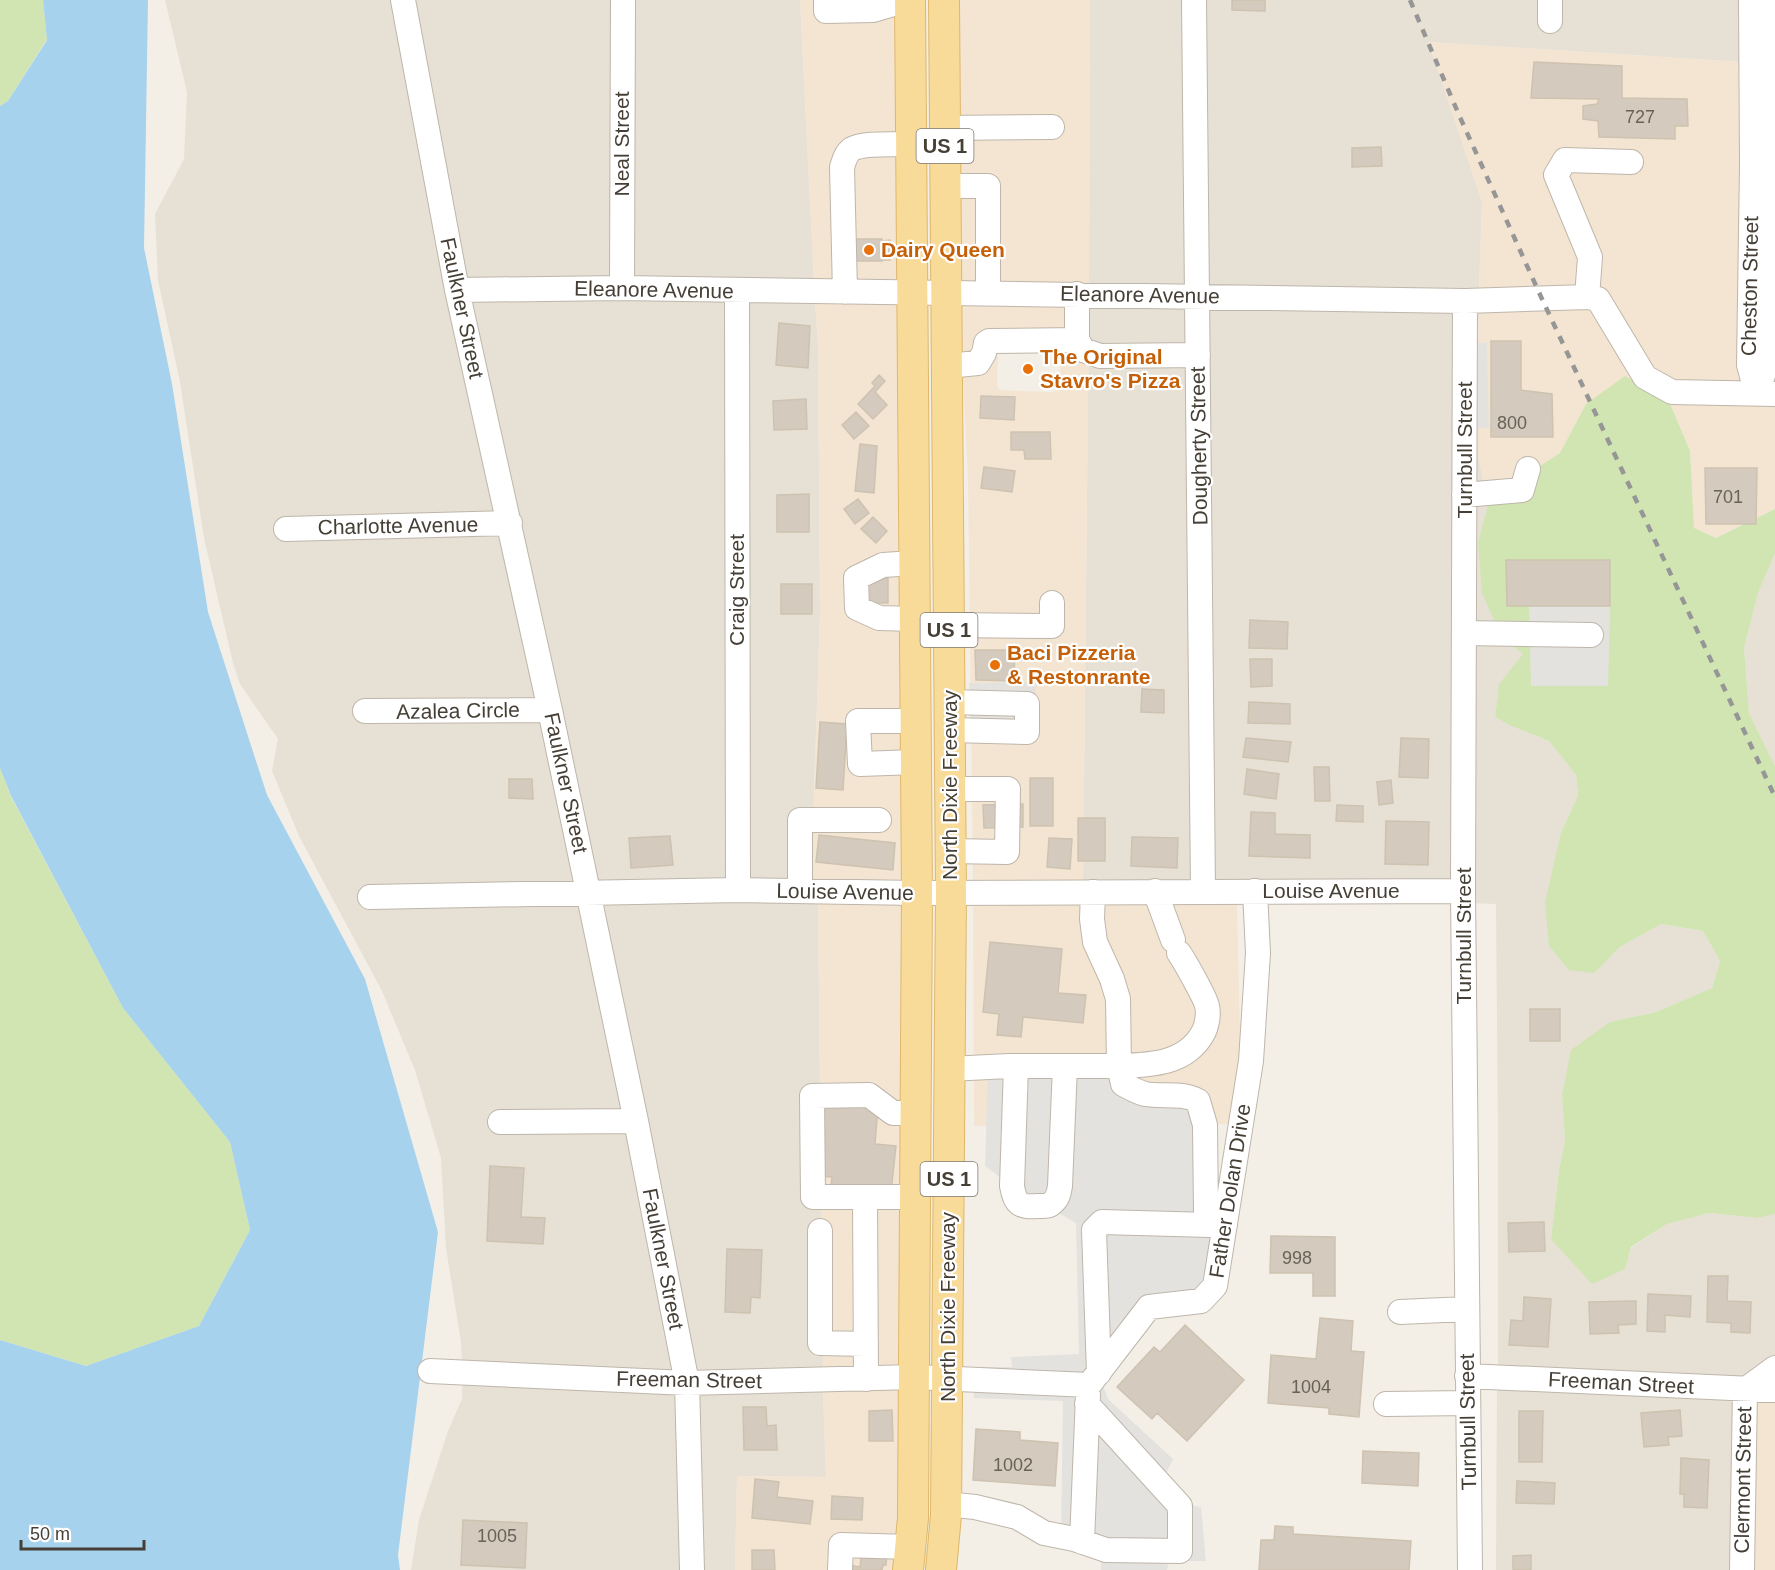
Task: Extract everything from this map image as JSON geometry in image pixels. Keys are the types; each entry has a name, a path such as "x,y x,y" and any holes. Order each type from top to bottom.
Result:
{"main road":[{"name":"North Dixie Freeway","path":"941,1570 946,1504 951,893 944,0"},
{"name":"North Dixie Freeway","path":"898,3 912,144 915,563 917,893 913,1518 909,1559"}],"street":[{"name":"Faulkner Street","path":"403,0 457,290 550,710 636,1121 687,1383 692,1570"},
{"name":"Neal Street","path":"622,288 623,0"},
{"path":"826,0 826,11 873,10 898,3"},
{"name":"Dougherty Street","path":"1194,0 1203,891"},
{"name":"Cheston Street","path":"1750,0 1766,165"},
{"name":"Cheston Street","path":"1766,393 1749,365 1766,165 1772,0"},
{"path":"945,128 1052,128"},
{"path":"845,292 843,167 847,153 852,149 866,146 912,144"},
{"path":"1631,162 1565,160 1556,175 1590,257 1587,297 1598,299 1645,377 1672,392 1766,393"},
{"path":"946,186 988,186 988,293"},
{"name":"Eleanore Avenue","path":"457,290 622,288 1465,301 1587,297"},
{"name":"Craig Street","path":"737,291 738,890"},
{"path":"1077,294 1077,340 1083,350 1100,356 1198,355"},
{"name":"Turnbull Street","path":"1465,301 1463,891 1470,1570"},
{"path":"947,366 978,363 989,341 1077,340"},
{"path":"1464,495 1522,490 1528,469"},
{"name":"Charlotte Avenue","path":"286,529 510,523"},
{"path":"915,563 884,565 856,578 857,608 879,618 915,619"},
{"path":"949,625 1052,626 1052,603"},
{"path":"1464,633 1591,635"},
{"name":"Azalea Circle","path":"366,711 550,710"},
{"path":"915,721 858,721 860,764 916,762"},
{"path":"950,789 1008,789 1007,852 950,851"},
{"path":"800,891 800,820 879,820"},
{"name":"Louise Avenue","path":"370,897 588,891 738,890 917,893 1463,891"},
{"path":"950,1070 1016,1066 1146,1065 1177,1059 1190,1051 1206,1028 1208,1005 1181,956 1155,891"},
{"name":"Father Dolan Drive","path":"1092,1388 1149,1307 1201,1301 1215,1286 1217,1225 1251,1061 1258,953 1255,891"},
{"path":"1093,892 1092,919 1095,942 1112,979 1118,999 1119,1066 1123,1084 1150,1094 1190,1096 1198,1101 1205,1125 1206,1213 1217,1225"},
{"path":"1016,1066 1012,1186 1014,1198 1019,1205 1027,1207 1047,1206 1054,1203 1058,1196 1065,1066"},
{"path":"915,1113 893,1113 869,1095 812,1096 813,1197 915,1197"},
{"path":"500,1122 636,1121"},
{"path":"865,1197 866,1378"},
{"path":"1082,1542 1092,1388 1094,1230 1102,1222 1217,1225"},
{"path":"820,1231 820,1343 866,1344"},
{"path":"1400,1312 1466,1309"},
{"path":"1745,1390 1775,1368"},
{"name":"Freeman Street","path":"430,1371 687,1383 914,1377 947,1379"},
{"name":"Freeman Street","path":"1467,1376 1775,1390"},
{"path":"946,1504 975,1507 1017,1517 1044,1533 1106,1550 1180,1551 1180,1506 1092,1388 947,1379"},
{"name":"Clermont Street","path":"1742,1570 1745,1390"},
{"path":"1386,1404 1467,1403"},
{"path":"840,1570 841,1545 909,1559"}],"shaded area":[{"path":"165,0 394,0 499,514 278,519 277,538 503,533 539,700 358,702 356,720 543,719 577,882 362,889 361,907 581,901 626,1112 493,1112 491,1131 629,1131 676,1373 462,1363 461,1342 446,1248 441,1158 415,1070 382,991 299,836 272,771 278,739 240,684 204,538 180,382 158,280 155,214 184,159 187,92"},
{"path":"412,0 614,0 614,278 464,280"},
{"path":"631,0 800,0 814,282 631,278"},
{"path":"800,0 899,0 904,283 814,282"},
{"path":"955,0 1090,0 1089,285 958,283"},
{"path":"1090,0 1185,0 1189,287 1089,285"},
{"path":"1202,0 1742,0 1742,62 1429,42 1482,202 1479,292 1206,287"},
{"path":"1428,42 1742,62 1745,383 1674,383 1651,369 1605,293 1479,292 1482,202"},
{"path":"468,299 728,300 730,880 595,882"},
{"path":"745,300 815,301 818,346 820,613 811,882 747,880"},
{"path":"815,301 904,301 908,884 811,882 820,613 818,346"},
{"path":"959,302 1089,304 1083,883 973,883 968,478","holes":["998,349 1060,351 1060,385 1057,390 1052,392 999,390 997,384"]},
{"path":"1089,304 1189,305 1194,882 1083,883"},
{"path":"1206,306 1456,310 1455,882 1211,882"},
{"path":"1592,308 1636,381 1586,404 1560,453 1490,498 1488,507 1475,438 1479,310"},
{"path":"1474,310 1479,310 1475,438 1488,507 1478,542 1501,636 1524,654 1499,684 1495,717 1549,741 1576,775 1578,795 1561,833 1593,973 1620,947 1661,924 1703,931 1720,961 1712,988 1656,1012 1610,1022 1562,1096 1565,1139 1551,1239 1625,1267 1631,1248 1667,1224 1709,1213 1757,1218 1775,1214 1775,1367 1744,1380 1498,1368 1496,904 1472,903"},
{"path":"1465,342 1487,343 1489,428 1465,428"},
{"path":"1669,401 1775,403 1775,509 1716,538 1693,528 1690,451"},
{"path":"1775,553 1775,766 1749,713 1744,648 1758,593"},
{"path":"1529,606 1610,606 1608,686 1531,686"},
{"path":"1036,682 1035,721 970,720 969,683"},
{"path":"599,900 818,901 823,1370 694,1373"},
{"path":"818,901 908,903 906,1368 823,1370"},
{"path":"1237,901 1242,1124 974,1126 973,902"},
{"path":"988,1067 1086,1067 1123,1084 1189,1096 1210,1225 1215,1286 1149,1307 1099,1374 1108,1399 1173,1459 1165,1475 1188,1505 1201,1507 1206,1561 1169,1561 1167,1570 1101,1570 1101,1548 1061,1536 1063,1401 974,1398 972,1367 1012,1367 1011,1357 1079,1354 1076,1223 1012,1186 985,1166"},
{"path":"462,1382 679,1392 684,1570 411,1570 419,1520 448,1431 462,1399"},
{"path":"905,1387 899,1570 735,1570 737,1476 826,1477 823,1389"},
{"path":"1497,1387 1736,1399 1733,1570 1496,1570"},
{"path":"823,1389 826,1477 737,1476 735,1570 701,1570 696,1392"},
{"path":"1753,1399 1775,1399 1775,1570 1750,1570"}],"green space":[{"path":"0,0 43,0 47,39 8,101 0,106"},
{"path":"1625,376 1669,401 1690,451 1694,528 1716,538 1775,509 1775,553 1758,593 1744,648 1749,713 1775,766 1775,1214 1757,1218 1709,1213 1667,1224 1631,1247 1625,1269 1592,1284 1551,1239 1565,1139 1562,1096 1571,1050 1610,1022 1656,1012 1712,988 1720,961 1703,931 1661,924 1620,947 1594,973 1569,970 1549,946 1545,902 1561,833 1578,795 1576,775 1549,741 1495,717 1499,684 1523,654 1501,636 1482,593 1478,542 1490,498 1560,453 1586,404"},
{"path":"0,768 11,797 123,1008 230,1142 250,1230 199,1326 86,1366 0,1340"}],"water":[{"path":"43,0 148,0 144,248 172,384 208,612 267,795 365,979 438,1232 398,1555 400,1570 0,1570 0,1340 86,1366 199,1326 250,1230 230,1142 123,1008 11,796 0,768 0,106 8,101 47,40"}],"building":[{"path":"1232,0 1265,0 1265,11 1232,10"},
{"path":"1534,62 1622,66 1622,98 1687,99 1688,126 1675,126 1675,139 1599,137 1598,121 1583,119 1583,106 1597,104 1599,99 1531,98"},
{"path":"1381,147 1382,166 1352,167 1352,148"},
{"name":"Dairy Queen","path":"855,239 882,239 882,261 857,261"},
{"path":"890,240 890,260 882,260 882,241"},
{"path":"779,323 810,326 808,368 776,365"},
{"path":"1491,341 1521,341 1521,390 1552,394 1553,437 1491,437"},
{"path":"879,375 885,381 875,392 887,405 873,419 858,404 875,386 872,383"},
{"path":"981,396 1015,397 1014,420 980,418"},
{"path":"806,399 807,429 774,430 773,401"},
{"path":"856,412 869,426 854,439 842,425"},
{"path":"1011,432 1050,432 1051,459 1025,459 1024,450 1011,450"},
{"path":"860,444 877,446 874,493 855,491"},
{"path":"984,467 1015,471 1012,492 981,488"},
{"path":"1705,468 1757,468 1756,524 1706,524"},
{"path":"809,494 809,532 777,532 777,495"},
{"path":"858,499 869,513 855,524 844,509"},
{"path":"873,517 887,531 876,543 861,529"},
{"path":"1506,560 1610,560 1610,606 1507,606"},
{"path":"868,578 888,578 888,603 868,603"},
{"path":"781,584 812,584 812,614 781,614"},
{"path":"1250,620 1288,622 1287,649 1249,648"},
{"name":"Baci Pizzeria & Restonrante","path":"975,650 1015,650 1014,681 976,680"},
{"path":"1250,659 1272,659 1272,686 1251,687"},
{"path":"1142,689 1164,690 1164,713 1141,712"},
{"path":"1249,702 1290,704 1290,724 1248,723"},
{"path":"820,722 847,724 843,790 816,788"},
{"path":"1246,738 1291,742 1288,762 1243,757"},
{"path":"1401,738 1429,739 1428,778 1399,777"},
{"path":"1314,767 1329,767 1330,801 1315,801"},
{"path":"1247,769 1279,774 1276,799 1244,794"},
{"path":"1030,778 1053,778 1053,826 1030,826"},
{"path":"509,779 532,779 533,799 509,798"},
{"path":"1391,780 1393,803 1379,805 1377,782"},
{"path":"1023,804 1023,827 984,828 983,805"},
{"path":"1337,805 1363,806 1363,822 1336,821"},
{"path":"1251,812 1275,813 1275,834 1310,835 1310,858 1249,856"},
{"path":"1078,818 1105,818 1105,861 1078,861"},
{"path":"1386,821 1429,822 1428,865 1385,864"},
{"path":"819,835 895,843 893,870 816,862"},
{"path":"670,836 673,865 631,868 629,838"},
{"path":"1132,837 1178,838 1177,868 1131,866"},
{"path":"1049,838 1072,839 1070,869 1047,867"},
{"path":"990,942 1062,949 1058,993 1086,995 1083,1023 1023,1017 1021,1037 997,1035 999,1014 983,1012"},
{"path":"1530,1009 1560,1009 1560,1041 1530,1041"},
{"path":"818,1102 878,1107 875,1144 896,1146 891,1192 831,1186 832,1177 820,1176"},
{"path":"490,1166 524,1168 521,1217 545,1218 543,1244 487,1241"},
{"path":"1544,1222 1545,1251 1509,1252 1508,1223"},
{"path":"1271,1236 1335,1237 1335,1296 1313,1296 1313,1273 1270,1273"},
{"path":"727,1249 762,1250 760,1298 751,1297 750,1313 725,1312"},
{"path":"1708,1276 1728,1276 1727,1301 1751,1302 1750,1333 1731,1332 1731,1323 1707,1322"},
{"path":"1648,1294 1691,1296 1690,1317 1665,1315 1665,1332 1647,1331"},
{"path":"1524,1297 1551,1299 1548,1347 1509,1345 1511,1320 1523,1321"},
{"path":"1636,1301 1636,1324 1618,1325 1619,1333 1590,1334 1589,1302"},
{"path":"1320,1318 1353,1321 1351,1351 1364,1352 1359,1417 1329,1414 1329,1408 1268,1403 1271,1355 1316,1359"},
{"path":"1185,1325 1244,1380 1187,1441 1157,1413 1152,1419 1117,1387 1154,1347 1160,1352"},
{"path":"743,1407 766,1407 767,1426 776,1425 777,1450 744,1450"},
{"path":"892,1410 893,1441 869,1441 869,1411"},
{"path":"1680,1410 1682,1436 1668,1437 1669,1445 1644,1447 1641,1413"},
{"path":"1519,1411 1543,1411 1542,1462 1519,1462"},
{"path":"976,1429 1020,1432 1020,1440 1058,1443 1055,1486 973,1480"},
{"path":"1363,1451 1419,1453 1418,1486 1362,1483"},
{"path":"1681,1458 1709,1460 1707,1508 1684,1507 1684,1494 1680,1494"},
{"path":"755,1479 779,1482 777,1497 813,1501 810,1524 752,1518"},
{"path":"1517,1481 1555,1483 1554,1504 1516,1503"},
{"path":"832,1496 863,1498 862,1520 831,1519"},
{"path":"463,1520 527,1523 525,1568 461,1565"},
{"path":"1275,1526 1293,1527 1293,1534 1411,1541 1409,1570 1259,1570 1261,1540 1274,1540"},
{"path":"862,1549 887,1552 886,1565 883,1565 882,1570 848,1570 848,1565 860,1567"},
{"path":"752,1550 774,1550 775,1570 752,1570"},
{"path":"1531,1555 1531,1570 1513,1570 1513,1556"}],"railway":[{"path":"1410,0 1542,299 1775,797"}],"place":[{"name":"Dairy Queen","path":"869,250"},
{"name":"The Original Stavro's Pizza","path":"1028,369"},
{"name":"Baci Pizzeria & Restonrante","path":"995,665"}]}
